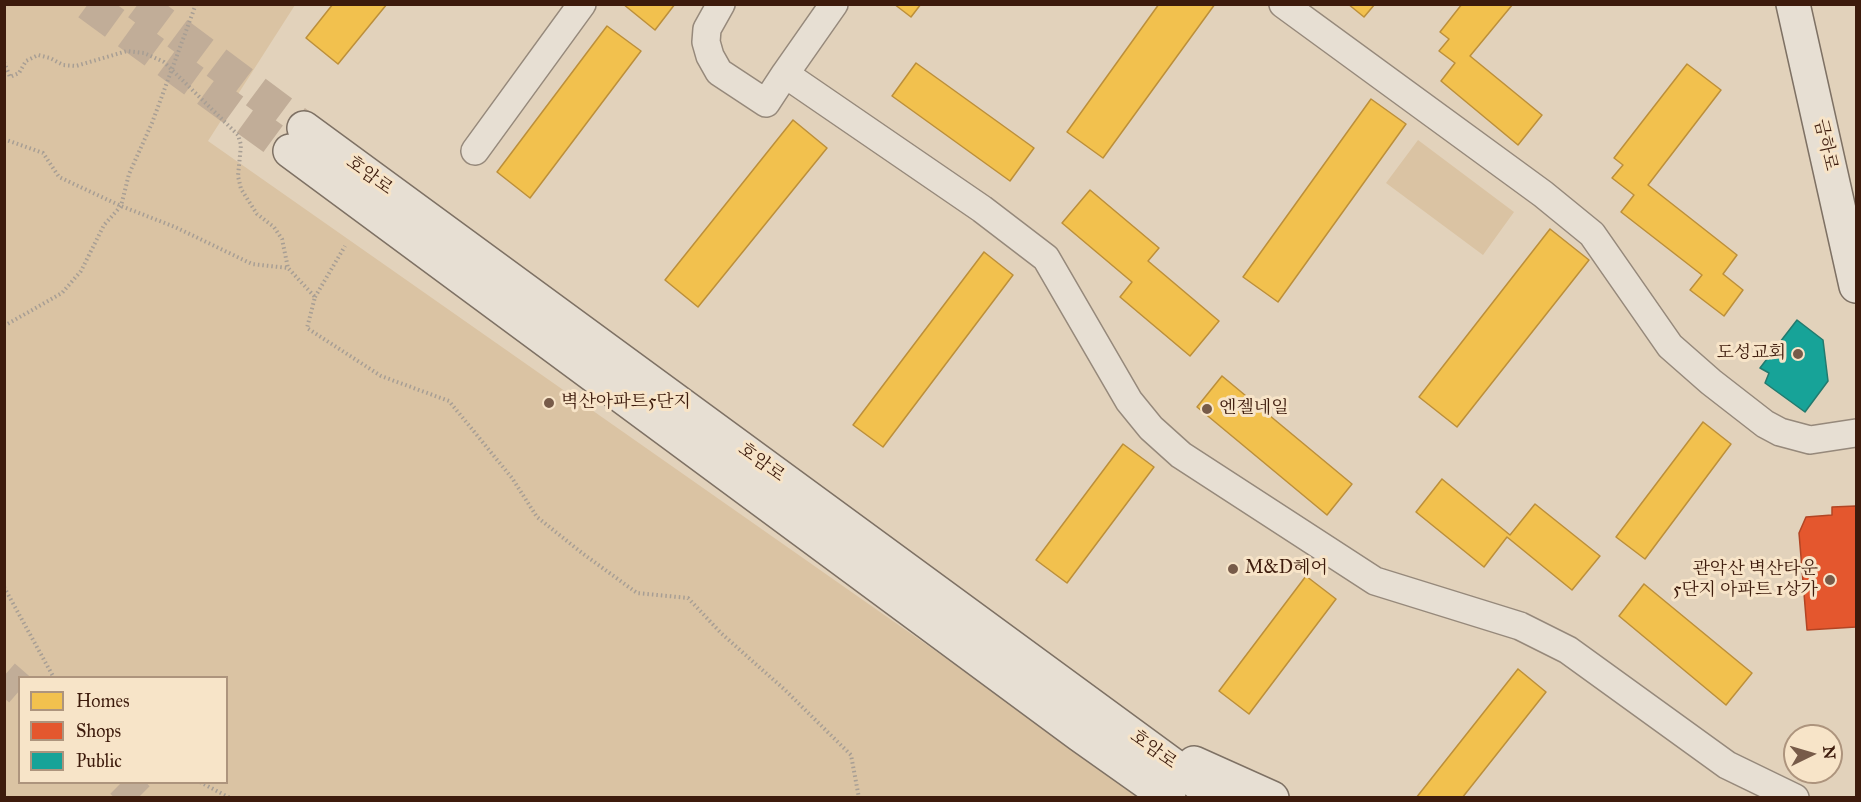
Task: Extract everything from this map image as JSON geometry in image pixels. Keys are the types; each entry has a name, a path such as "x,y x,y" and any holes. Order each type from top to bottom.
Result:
{"main road":[{"name":"금하로","path":"1793,4 1857,286"},
{"name":"호암로","path":"1168,798 1071,728 297,140 1218,798"},
{"path":"1137,738 1272,798"}],"street":[{"path":"475,151 582,4"},
{"path":"721,4 707,29 706,42 710,56 719,72 766,103 834,4"},
{"path":"1283,4 1543,194 1592,234 1670,346 1711,382 1765,424 1780,432 1810,440 1857,433"},
{"path":"785,74 982,209 1046,258 1129,401 1151,428 1181,455 1375,581 1520,626 1568,650 1727,765 1795,798"}],"path":[{"path":"4,326 62,293 81,271 104,225 120,206 129,174 152,123 196,4"},
{"path":"4,62 10,77 19,73 26,61 38,54 63,65 76,66 127,51 144,53 164,62 238,135 241,145 238,176 241,189 257,214 274,227 282,238 288,268 315,297"},
{"path":"4,138 43,153 59,177 120,206 175,227 252,264 288,268"},
{"path":"345,246 315,297 307,328 381,376 449,401 512,478 537,517 637,593 688,598 721,633 785,690 851,755 859,798"},
{"path":"4,587 53,676"},
{"path":"202,784 230,798"}],"shaded area":[{"path":"5,4 295,5 208,141 1144,797 5,798"},
{"path":"1418,140 1514,212 1483,255 1386,183"}],"building: Homes":[{"path":"333,4 387,4 338,64 306,38"},
{"path":"623,4 675,4 655,30"},
{"path":"894,4 921,4 911,17"},
{"path":"1159,4 1215,4 1103,158 1067,132"},
{"path":"1348,4 1375,4 1364,17"},
{"path":"1462,4 1513,4 1470,56 1542,115 1518,145 1441,81 1455,63 1439,51 1449,39 1440,32"},
{"path":"607,26 641,51 530,198 497,172"},
{"path":"916,63 1034,148 1010,181 892,96"},
{"path":"1687,64 1721,90 1648,185 1737,255 1723,274 1743,290 1724,316 1690,290 1702,275 1621,212 1634,195 1612,178 1623,165 1614,158"},
{"path":"1371,99 1406,124 1278,302 1243,277"},
{"path":"793,120 827,148 698,307 665,280"},
{"path":"1090,190 1159,248 1148,261 1219,321 1190,356 1120,297 1132,282 1062,223"},
{"path":"1550,229 1589,260 1457,427 1419,397"},
{"path":"984,252 1013,275 883,447 853,425"},
{"path":"1222,376 1352,484 1327,515 1197,407"},
{"path":"1703,422 1731,444 1645,559 1616,537"},
{"path":"1123,444 1154,467 1067,583 1036,560"},
{"path":"1442,479 1510,535 1535,504 1600,556 1572,590 1507,537 1484,567 1416,512"},
{"path":"1306,576 1336,599 1249,714 1219,691"},
{"path":"1644,584 1752,673 1726,705 1619,616"},
{"path":"1518,669 1546,692 1462,798 1416,798"}],"building: Shops":[{"name":"관악산 벽산타운 5단지 아파트 1상가","path":"1856,506 1856,627 1807,630 1799,533 1806,517 1832,515 1832,507"}],"building: Public":[{"name":"도성교회","path":"1797,320 1823,340 1828,381 1805,412 1765,383 1769,373 1760,368"}],"tunnel":[{"path":"88,4 290,151"},
{"path":"138,4 304,128"},
{"path":"4,676 18,688"},
{"path":"124,784 138,798"}],"place":[{"name":"도성교회","path":"1798,354"},
{"name":"벽산아파트5단지","path":"549,403"},
{"name":"엔젤네일","path":"1207,409"},
{"name":"M&D헤어","path":"1233,569"},
{"name":"관악산 벽산타운 5단지 아파트 1상가","path":"1830,580"}]}
